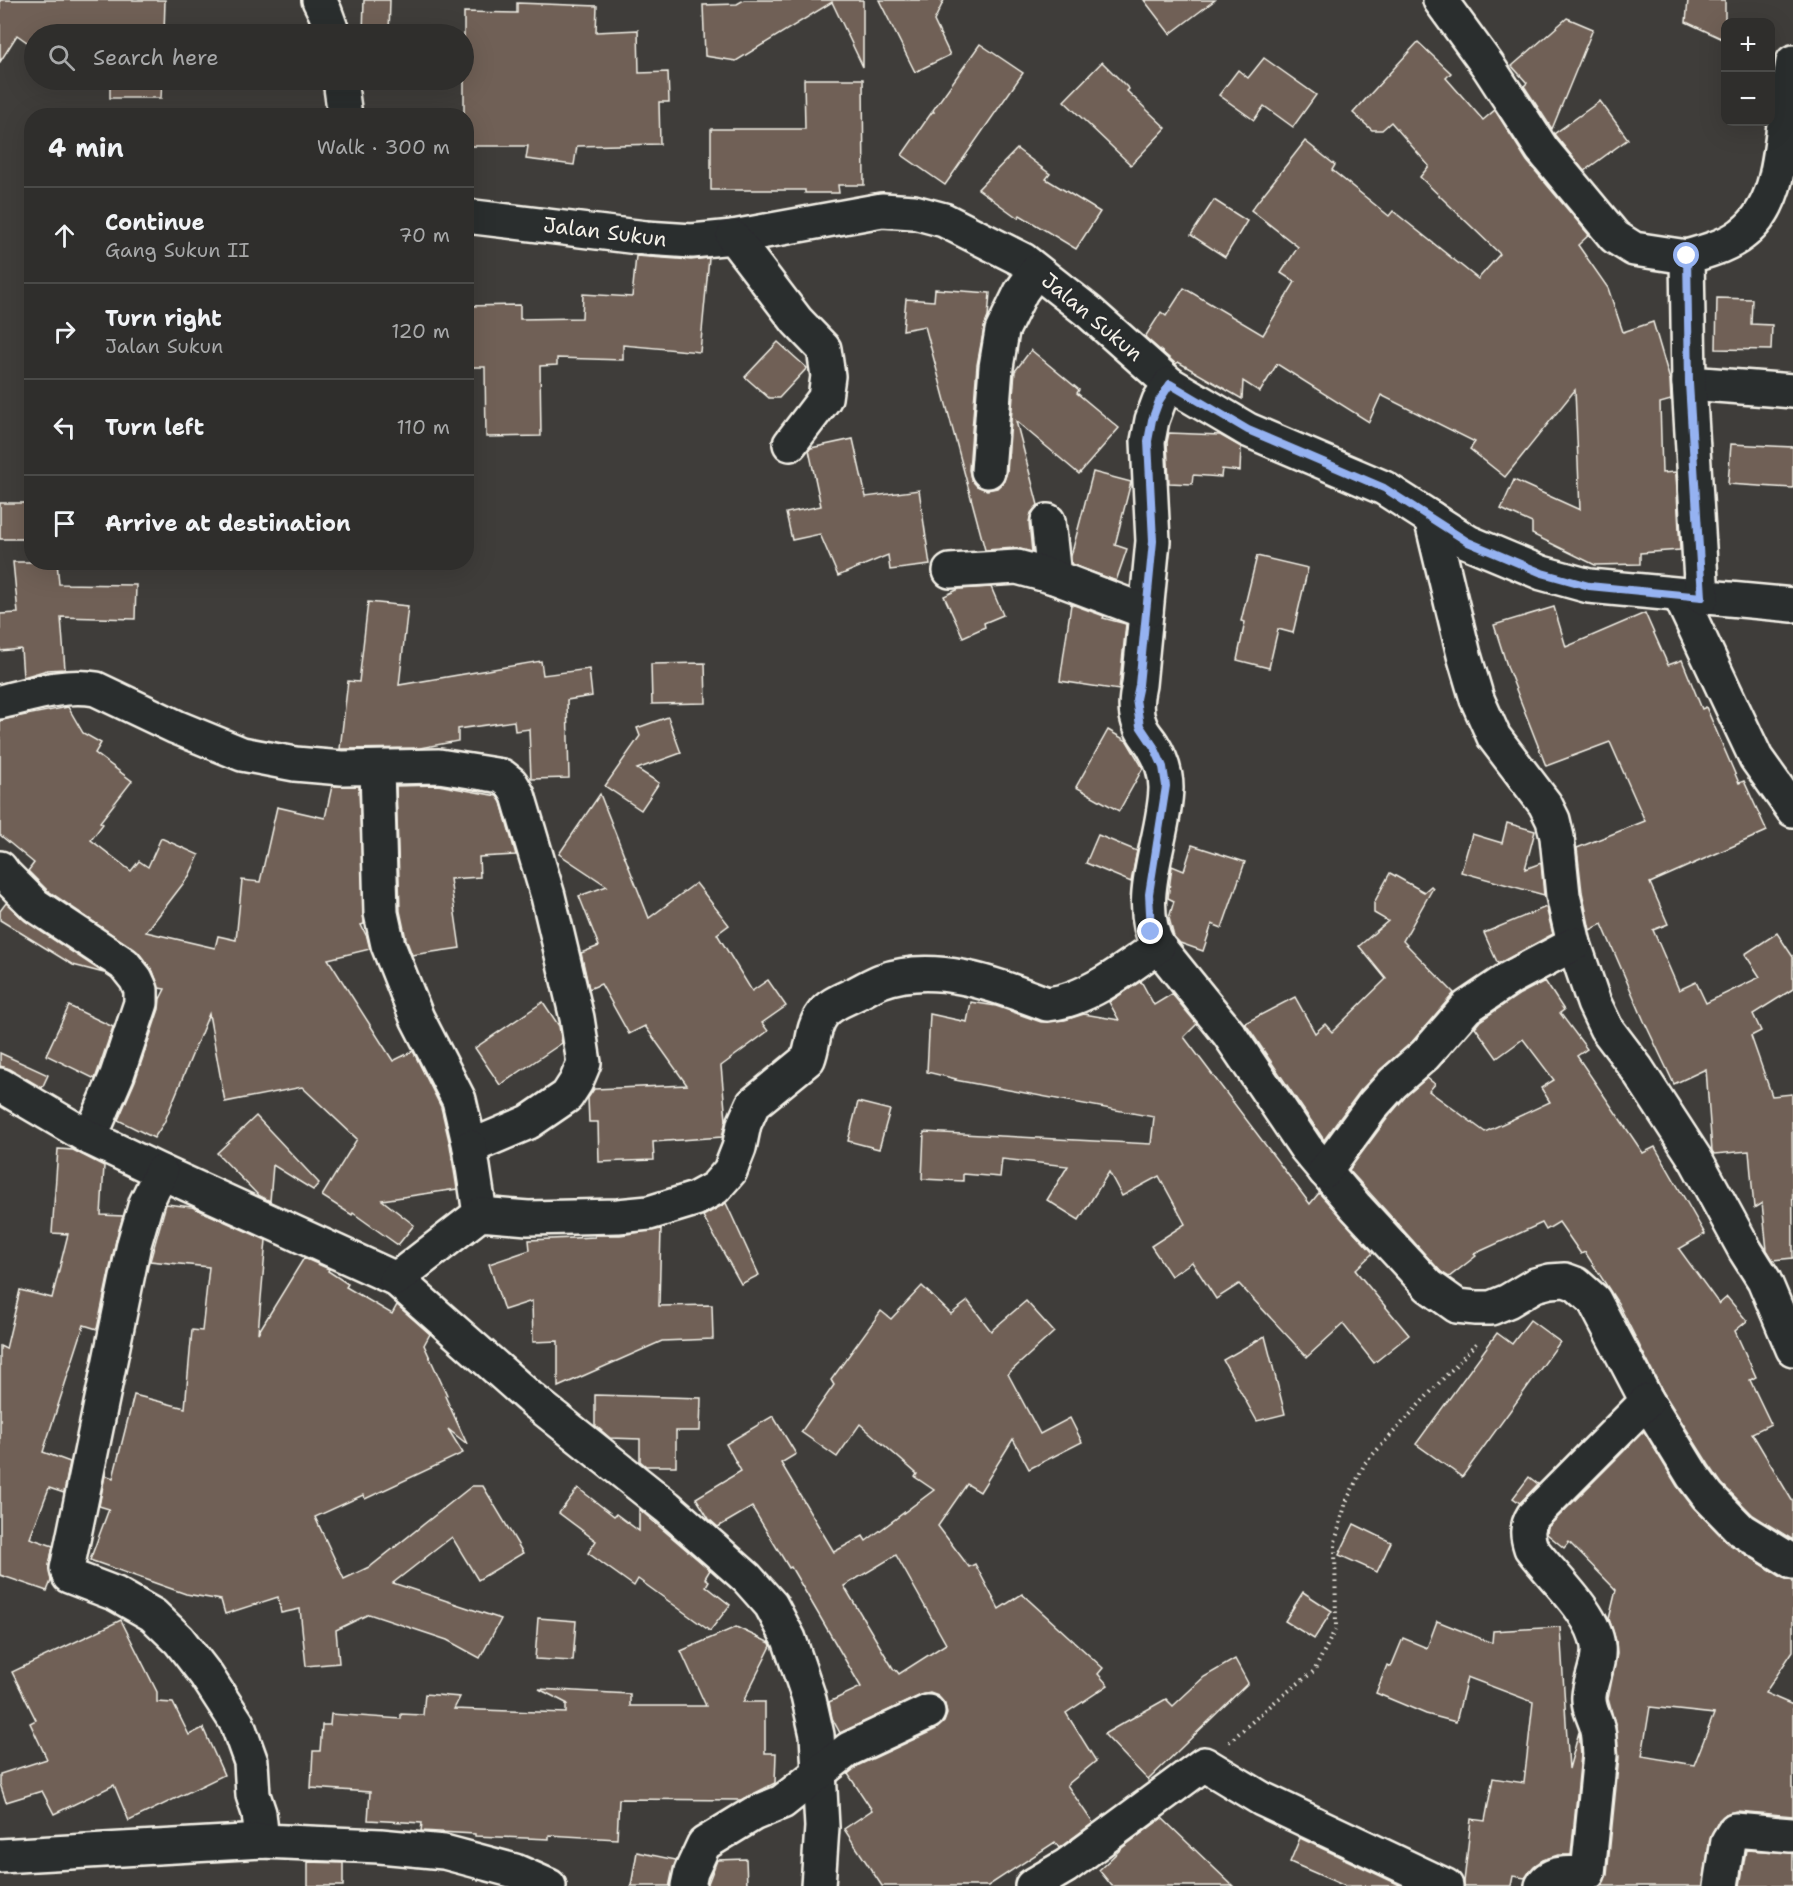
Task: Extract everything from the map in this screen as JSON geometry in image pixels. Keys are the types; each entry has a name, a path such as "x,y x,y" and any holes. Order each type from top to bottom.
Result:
{"street":[{"path":"319,0 330,24"},
{"path":"1440,0 1488,66 1542,149 1615,237 1634,249 1687,256 1717,247 1741,235 1756,222 1767,203 1778,171 1790,106 1793,62"},
{"path":"341,90 344,108"},
{"name":"Jalan Sukun","path":"474,217 646,238 692,241 733,237 882,210 914,212 944,220 1023,260 1089,312 1170,384 1248,430 1384,488 1468,542 1542,573 1589,586 1793,605"},
{"path":"733,237 797,321 824,349 828,376 825,398 790,444"},
{"path":"1687,256 1691,596 1756,758 1793,810"},
{"path":"988,471 996,367 1002,331 1021,292 1036,271"},
{"path":"1689,383 1793,391"},
{"path":"1170,384 1159,401 1148,441 1153,541 1136,699 1140,726 1154,747 1163,767 1166,786 1149,894 1151,932 1158,946 1229,1034 1306,1148 1429,1286 1457,1306 1491,1308 1535,1285 1565,1280 1576,1284 1594,1300 1647,1401 1693,1476 1708,1496 1741,1530 1793,1562"},
{"path":"1431,518 1464,656 1477,699 1494,737 1545,804 1553,820 1563,895 1574,944 1594,1003 1606,1028 1637,1069 1696,1160 1764,1280 1793,1349"},
{"path":"1048,521 1054,577"},
{"path":"950,571 1017,567 1054,577 1146,612"},
{"path":"0,702 47,691 85,687 96,689 176,727 242,754 295,764 342,768 439,766 502,776 511,783 518,795 548,896 577,1018 584,1063 567,1096 529,1122 470,1147"},
{"path":"376,768 381,913 388,945 417,1018 459,1100 470,1147 480,1214"},
{"path":"0,868 5,876 35,904 124,964 136,979 141,990 141,1003 117,1075 90,1138"},
{"path":"1325,1171 1374,1104 1430,1049 1467,1007 1510,978 1574,944"},
{"path":"396,1279 480,1214 528,1218 649,1213 694,1199 715,1188 730,1171 739,1148 744,1124 753,1104 808,1059 814,1032 822,1015 831,1006 882,981 909,975 952,975 996,985 1047,1004 1056,1003 1099,985 1158,946"},
{"path":"0,1085 90,1138 396,1279 529,1397 676,1514 747,1578 771,1605 789,1639 808,1695 817,1735 821,1770 822,1827 818,1886"},
{"path":"161,1172 146,1203 134,1244 67,1569 69,1576 116,1594 153,1615 179,1640 206,1675 237,1723 251,1762 253,1795 259,1813 262,1841"},
{"path":"1542,1886 1545,1879 1554,1874 1588,1880 1600,1755 1599,1735 1590,1710 1589,1696 1598,1659 1598,1648 1592,1626 1531,1548 1527,1537 1528,1525 1533,1516 1647,1401"},
{"path":"688,1886 691,1872 704,1844 753,1814 782,1802 849,1749 928,1712"},
{"path":"1032,1886 1066,1866 1204,1764 1262,1799 1446,1886"},
{"path":"1721,1886 1728,1841 1735,1830 1791,1835"},
{"path":"0,1856 262,1841 380,1846 444,1852 515,1871 549,1886"}],"path":[{"path":"1204,1764 1314,1671 1336,1628 1335,1542 1346,1502 1365,1463 1465,1357 1508,1301"}],"building":[{"path":"0,0 165,0 164,24 24,24 24,40 17,35 0,62"},
{"path":"364,0 390,0 389,24 363,24"},
{"path":"744,0 863,0 863,67 832,2 736,61 705,56 703,5 737,4"},
{"path":"879,0 944,0 934,21 950,55 915,72"},
{"path":"1144,0 1215,0 1170,34"},
{"path":"1688,0 1725,0 1725,18 1721,18 1721,38 1686,22"},
{"path":"517,3 597,6 596,32 638,30 639,73 668,72 669,102 659,102 660,144 577,146 574,165 526,159 528,146 474,146 474,108 464,108 464,90 474,90 474,24 464,24 464,12 517,13"},
{"path":"1567,18 1593,29 1552,129 1524,86 1527,83 1512,66"},
{"path":"1418,42 1451,73 1446,78 1483,120 1495,110 1527,161 1589,235 1578,245 1608,288 1623,332 1653,322 1670,380 1671,400 1660,403 1662,473 1676,472 1680,550 1640,553 1640,564 1595,565 1532,534 1532,523 1501,509 1514,480 1580,510 1575,390 1505,477 1470,449 1475,442 1381,395 1369,422 1277,364 1260,392 1243,381 1242,399 1178,362 1176,364 1145,337 1161,312 1166,316 1184,288 1263,335 1295,282 1281,273 1298,247 1251,210 1305,141 1335,165 1332,170 1389,216 1393,211 1478,279 1500,254 1420,177 1429,166 1391,122 1382,130 1372,130 1353,113"},
{"path":"980,44 1023,73 945,185 902,155"},
{"path":"1264,58 1316,95 1293,127 1264,106 1254,120 1219,95 1238,70 1248,78"},
{"path":"1102,62 1129,89 1127,91 1166,128 1131,165 1064,101"},
{"path":"804,79 863,79 864,185 838,185 839,193 805,193 805,190 711,190 711,129 805,129"},
{"path":"110,90 161,90 161,98 110,98"},
{"path":"1600,101 1628,139 1584,171 1554,134"},
{"path":"1017,149 1050,174 1046,179 1100,212 1076,249 1020,215 1018,218 978,189"},
{"path":"1214,200 1247,221 1225,257 1191,235"},
{"path":"636,256 691,260 709,258 700,352 623,345 623,360 557,358 557,365 540,366 541,436 486,437 485,367 474,367 474,306 520,305 520,319 582,318 583,294 632,297"},
{"path":"935,289 990,293 988,317 977,365 969,470 971,479 977,486 987,490 997,488 1004,481 1007,472 1015,371 1031,350 1079,390 1077,393 1119,428 1079,474 1016,421 1038,505 1031,513 1029,522 1032,552 1016,548 985,550 925,326 903,330 906,299 934,301"},
{"path":"1717,298 1752,299 1751,324 1772,325 1771,350 1716,349"},
{"path":"778,342 807,368 779,398 769,398 745,377"},
{"path":"1169,433 1220,435 1241,447 1240,471 1222,469 1221,477 1193,475 1192,484 1169,483 1167,442"},
{"path":"853,439 866,497 919,490 930,565 890,570 888,555 838,576 820,534 792,540 786,513 821,506 809,450"},
{"path":"1731,444 1793,447 1793,488 1728,484"},
{"path":"1093,472 1131,482 1115,545 1127,549 1116,581 1071,564 1071,556"},
{"path":"0,503 24,503 24,539 0,539"},
{"path":"1257,556 1308,568 1293,633 1278,629 1269,668 1237,660 1245,622 1241,621"},
{"path":"13,562 24,562 24,570 58,570 59,584 136,585 135,619 61,617 65,669 47,670 23,677 21,649 0,651 0,614 18,613"},
{"path":"991,587 1003,615 984,623 985,627 963,637 944,596 959,589"},
{"path":"368,602 408,606 399,685 541,661 543,675 589,669 592,696 567,700 569,778 531,779 529,729 515,731 514,721 458,729 458,741 420,748 340,749 348,681 359,682"},
{"path":"1071,604 1104,616 1103,618 1126,624 1119,690 1060,681"},
{"path":"1554,607 1566,647 1645,613 1668,665 1682,660 1702,709 1706,707 1739,783 1744,781 1767,831 1650,883 1668,924 1653,930 1679,990 1696,982 1706,1003 1760,977 1745,954 1777,933 1793,957 1793,989 1753,1014 1761,1031 1751,1036 1772,1096 1792,1094 1793,1258 1773,1260 1767,1250 1762,1203 1754,1208 1749,1151 1714,1154 1712,1151 1706,1069 1674,1084 1602,924 1590,930 1582,892 1577,848 1645,821 1610,742 1546,766 1508,669 1494,625"},
{"path":"705,663 706,703 652,704 651,664"},
{"path":"68,707 83,733 101,743 95,753 132,781 100,822 103,824 91,840 131,871 139,861 148,867 161,838 199,855 189,876 146,932 215,948 218,936 236,940 242,880 260,882 277,807 325,818 332,786 359,786 364,924 361,925 370,949 328,959 393,1061 413,1051 441,1107 457,1189 382,1200 414,1225 398,1245 353,1213 352,1215 322,1196 357,1139 302,1087 225,1102 209,1014 164,1123 154,1138 118,1120 135,1081 165,989 159,988 153,971 138,952 47,890 28,871 34,863 0,835 0,720"},
{"path":"668,717 681,753 637,769 659,783 641,810 605,786 640,736 637,728"},
{"path":"1108,730 1127,741 1143,768 1119,811 1076,787"},
{"path":"438,785 497,796 501,802 516,855 479,857 480,877 450,879 460,948 412,955 400,911 396,786"},
{"path":"600,794 649,918 696,883 729,925 717,934 752,991 768,980 786,1006 762,1023 768,1031 721,1066 726,1120 722,1137 653,1142 654,1160 599,1162 598,1122 589,1122 588,1098 594,1089 687,1085 645,1026 629,1034 601,984 589,989 581,953 599,946 579,896 607,886 559,854"},
{"path":"1507,823 1535,831 1525,869 1541,863 1544,895 1461,872 1472,834 1502,843"},
{"path":"1098,835 1137,851 1131,882 1086,863"},
{"path":"1192,845 1245,862 1222,928 1212,924 1203,951 1180,943 1174,937 1169,918 1174,901 1168,898 1172,866 1184,871"},
{"path":"1390,873 1424,892 1431,886 1433,888 1403,941 1454,993 1412,1042 1360,1091 1324,1140 1245,1023 1295,997 1315,1033 1325,1024 1332,1032 1386,979 1359,946 1388,921 1374,913 1374,903"},
{"path":"6,903 25,921 104,973 73,965 0,920 0,911"},
{"path":"1546,907 1553,934 1498,964 1484,933"},
{"path":"1141,981 1154,1005 1172,994 1197,1024 1184,1037 1310,1204 1319,1193 1373,1253 1355,1270 1409,1335 1374,1363 1343,1324 1307,1357 1239,1284 1216,1299 1192,1262 1171,1276 1151,1246 1185,1224 1159,1176 1122,1196 1109,1172 1079,1220 1047,1200 1068,1166 1002,1159 1000,1177 963,1174 963,1181 922,1179 924,1132 1151,1144 1154,1117 955,1080 927,1072 930,1014 967,1022 971,1002 996,1006 1041,1022 1065,1020 1084,1014 1119,1020 1109,1002"},
{"path":"1545,981 1564,1010 1560,1013 1587,1049 1577,1056 1643,1153 1655,1147 1705,1234 1679,1249 1719,1304 1727,1297 1747,1321 1735,1331 1756,1377 1750,1380 1771,1424 1752,1433 1793,1502 1793,1540 1753,1515 1722,1484 1663,1392 1618,1303 1585,1252 1581,1254 1559,1222 1546,1230 1542,1223 1474,1254 1476,1256 1449,1277 1441,1272 1349,1170 1389,1116 1406,1096 1427,1078 1435,1084 1429,1091 1485,1132 1550,1102 1541,1088 1554,1080 1523,1039 1497,1058 1475,1027 1480,1021 1520,994"},
{"path":"543,1002 559,1026 562,1043 500,1085 475,1048"},
{"path":"69,1006 113,1027 95,1079 46,1055"},
{"path":"0,1053 48,1075 42,1088 10,1069 0,1066"},
{"path":"858,1102 890,1110 879,1149 848,1141"},
{"path":"256,1116 319,1183 313,1190 273,1165 270,1201 258,1195 217,1153"},
{"path":"58,1149 73,1150 104,1166 101,1215 123,1216 97,1329 84,1325 43,1452 70,1462 64,1493 49,1488 30,1538 53,1546 49,1566 51,1581 47,1591 0,1575 0,1346 6,1349 20,1290 52,1298 68,1234 52,1233"},
{"path":"726,1203 759,1275 741,1284 703,1216"},
{"path":"166,1204 192,1207 266,1240 258,1333 304,1258 329,1269 328,1271 348,1284 346,1287 392,1314 397,1305 430,1334 424,1345 467,1444 448,1429 463,1453 365,1499 363,1495 315,1517 344,1579 371,1566 472,1486 483,1486 523,1553 478,1580 452,1537 393,1583 501,1619 480,1658 447,1640 369,1614 336,1630 339,1663 306,1666 300,1609 281,1613 278,1597 225,1614 221,1600 186,1594 90,1560 109,1509 99,1506 105,1475 113,1478 134,1395 185,1408 192,1330 202,1331 209,1267 150,1261"},
{"path":"661,1229 659,1306 712,1305 713,1339 662,1341 558,1387 558,1341 533,1342 532,1301 504,1310 489,1264 530,1250 529,1240 620,1235"},
{"path":"922,1286 951,1314 968,1301 991,1331 1026,1301 1054,1332 1008,1374 1040,1434 1070,1418 1082,1442 1029,1469 1013,1439 980,1492 967,1484 938,1526 969,1567 975,1564 999,1609 1022,1594 1103,1668 1098,1674 1108,1685 1066,1713 1096,1761 1067,1785 1093,1823 1059,1848 1055,1842 988,1886 882,1886 844,1829 872,1810 848,1774 859,1765 936,1729 944,1722 947,1714 945,1704 938,1696 930,1693 921,1695 840,1733 832,1718 829,1702 861,1687 791,1567 789,1568 752,1507 718,1527 709,1519 696,1498 741,1471 726,1444 773,1416 796,1454 781,1463 834,1552 863,1536 866,1541 934,1490 915,1477 917,1474 860,1424 837,1457 801,1432 834,1385 831,1380 881,1311 891,1319","holes":["896,1555 946,1644 899,1674 894,1670 844,1586"]},
{"path":"1530,1320 1560,1342 1462,1477 1416,1444 1497,1333 1512,1344"},
{"path":"1265,1336 1285,1414 1257,1421 1223,1360"},
{"path":"595,1395 701,1398 700,1431 676,1431 676,1466 646,1466 640,1461 640,1439 610,1438 595,1425"},
{"path":"1644,1431 1677,1486 1693,1507 1728,1543 1783,1578 1793,1581 1793,1651 1765,1693 1793,1705 1793,1816 1737,1811 1726,1814 1719,1820 1710,1838 1703,1886 1601,1886 1607,1875 1619,1757 1616,1727 1608,1699 1617,1654 1616,1641 1609,1619 1616,1590 1569,1542 1564,1548 1547,1534 1548,1527","holes":["1650,1707 1714,1714 1694,1765 1642,1756"]},
{"path":"1529,1477 1538,1484 1520,1503 1513,1498"},
{"path":"578,1488 614,1516 616,1514 639,1531 639,1509 710,1570 705,1578 709,1581 706,1586 730,1605 710,1631 638,1579 634,1586 588,1553 596,1541 559,1513"},
{"path":"1354,1524 1391,1542 1377,1572 1339,1555"},
{"path":"1303,1592 1332,1611 1314,1639 1285,1621"},
{"path":"538,1618 576,1621 573,1661 535,1659"},
{"path":"121,1620 157,1692 157,1702 173,1703 189,1735 203,1728 224,1775 129,1821 114,1785 54,1814 42,1791 6,1802 0,1784 0,1774 47,1759 30,1723 36,1720 12,1672"},
{"path":"1437,1621 1492,1643 1493,1631 1560,1627 1569,1769 1579,1732 1581,1755 1571,1855 1558,1855 1543,1860 1534,1866 1525,1878 1513,1876 1511,1886 1464,1886 1471,1819 1485,1821 1493,1778 1524,1783 1533,1702 1467,1677 1456,1722 1426,1714 1376,1693 1387,1665 1391,1667 1403,1638 1427,1648"},
{"path":"736,1627 770,1643 771,1646 743,1702 765,1702 765,1753 776,1753 775,1783 741,1800 619,1799 617,1839 549,1835 549,1839 421,1831 422,1823 368,1820 370,1792 311,1788 313,1751 320,1751 322,1725 330,1725 331,1714 401,1719 401,1714 423,1715 425,1694 460,1697 454,1709 566,1713 566,1704 568,1704 539,1689 630,1694 630,1706 706,1706 681,1651"},
{"path":"1235,1659 1248,1683 1148,1780 1104,1734 1166,1699 1173,1706 1204,1677"},
{"path":"1162,1818 1233,1886 1112,1886 1099,1870 1122,1848"},
{"path":"1300,1838 1402,1886 1345,1886 1290,1862"},
{"path":"1746,1850 1793,1853 1793,1886 1740,1886"},
{"path":"637,1852 676,1860 670,1886 631,1886"},
{"path":"746,1859 747,1886 707,1886 717,1860"},
{"path":"308,1862 343,1863 343,1886 308,1886"}],"route":[{"path":"1151,932 1148,913 1149,894 1166,786 1163,767 1154,747 1140,726 1136,699 1153,541 1148,441 1159,401 1170,384 1248,430 1384,488 1468,542 1542,573 1589,586 1702,597 1689,383 1687,256"}]}
